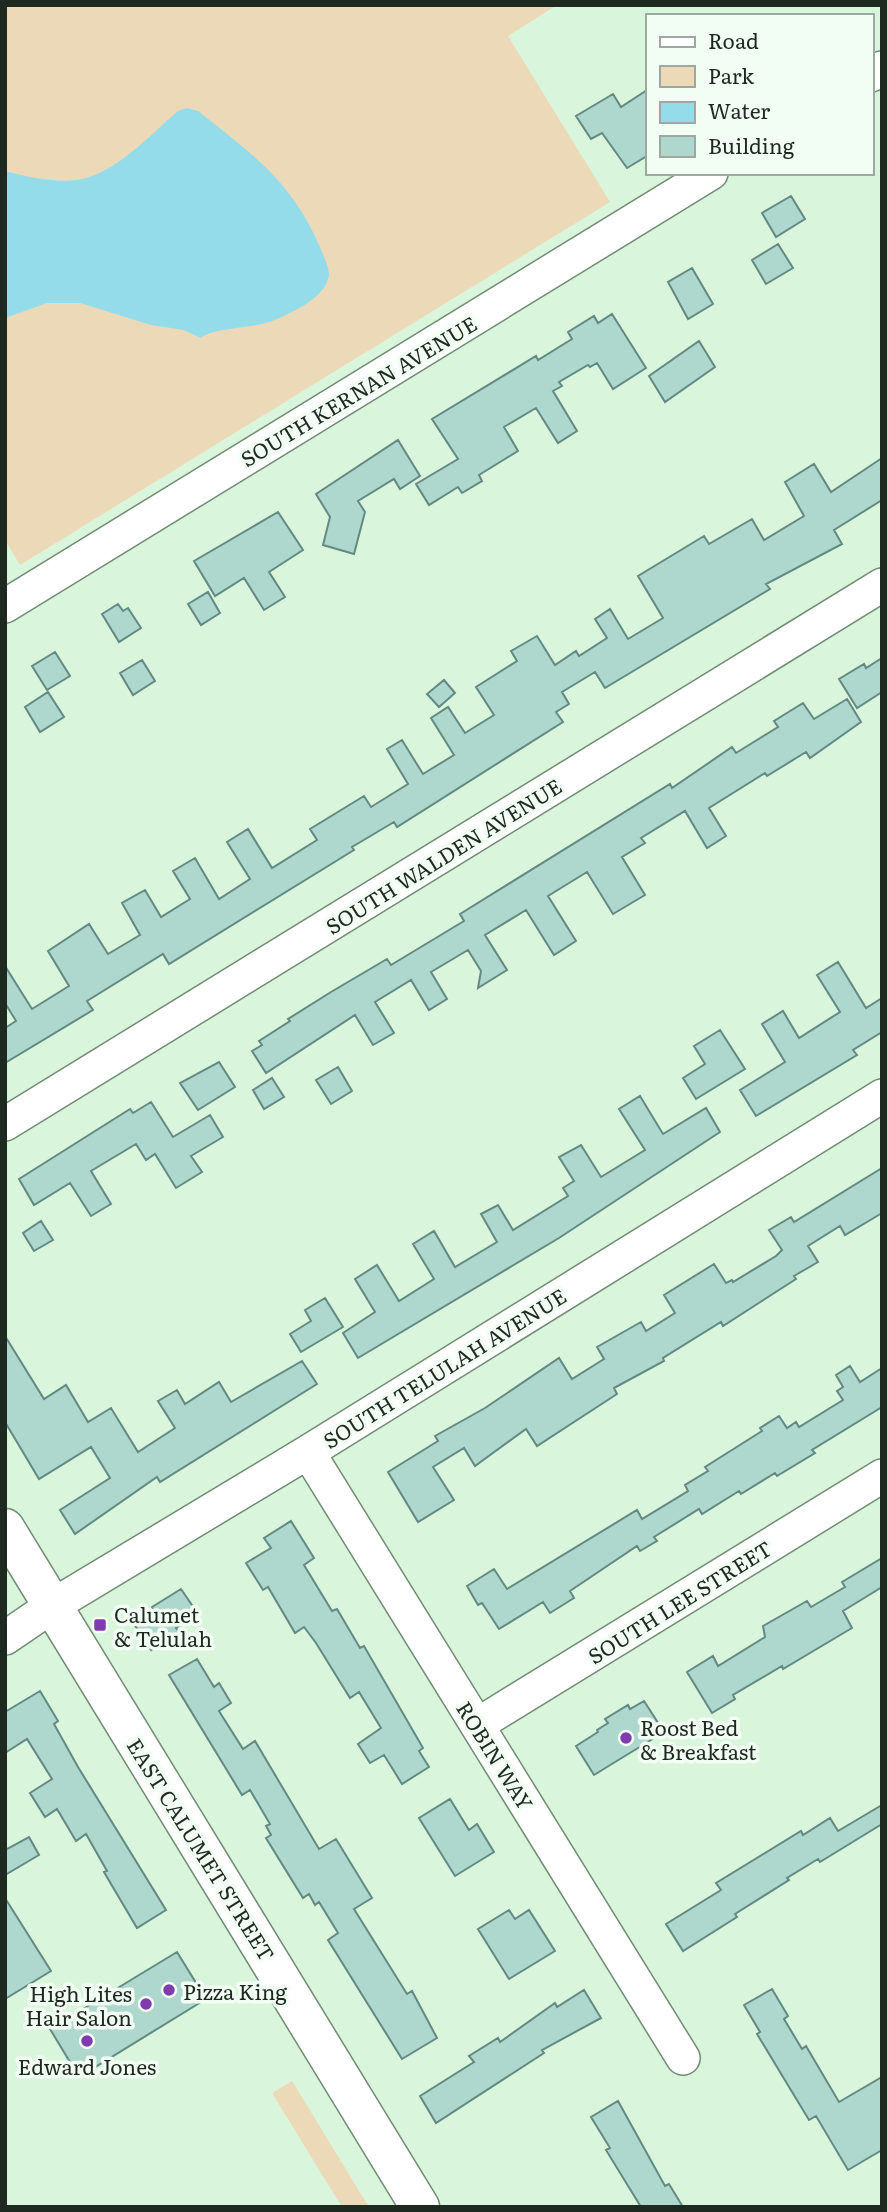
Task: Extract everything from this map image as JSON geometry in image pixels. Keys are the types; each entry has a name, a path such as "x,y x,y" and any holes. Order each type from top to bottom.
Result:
{"main road":[{"name":"EAST CALUMET STREET","path":"5,1528 419,2207"}],"street":[{"name":"SOUTH KERNAN AVENUE","path":"5,606 708,175"},
{"name":"SOUTH WALDEN AVENUE","path":"5,1124 882,585"},
{"name":"SOUTH TELULAH AVENUE","path":"5,1638 52,1606 308,1452 882,1096"},
{"name":"ROBIN WAY","path":"308,1452 683,2059"},
{"name":"SOUTH LEE STREET","path":"477,1725 882,1476"}],"green space":[{"path":"5,5 557,5 508,36 610,202 20,565 5,540"},
{"path":"292,2081 369,2207 342,2207 272,2093"}],"water":[{"path":"187,108 198,111 252,155 296,203 328,267 327,283 322,290 309,302 277,319 207,334 201,338 184,330 151,325 80,303 47,303 5,318 5,171 57,180 86,178 111,167 178,111"}],"building":[{"path":"646,91 646,157 627,168 602,133 591,139 576,116 613,94 621,107"},
{"path":"791,196 805,219 776,237 762,213"},
{"path":"778,244 793,268 766,284 752,260"},
{"path":"692,268 713,304 688,319 668,282"},
{"path":"612,314 646,368 613,389 597,363 590,367 588,365 559,382 562,386 553,391 577,431 558,443 536,408 504,427 518,451 479,475 482,481 462,493 458,487 429,505 416,484 458,459 432,419 536,356 538,360 572,339 568,332 594,316 598,323"},
{"path":"699,341 715,367 665,402 649,376"},
{"path":"398,440 420,476 400,489 394,479 358,501 365,512 354,554 323,545 330,517 316,494"},
{"path":"882,458 882,500 834,530 842,544 766,584 770,589 605,688 595,672 562,692 569,704 556,712 563,722 397,827 394,822 352,847 354,850 169,964 163,954 87,1001 93,1010 5,1063 5,1028 16,1021 5,1003 5,966 32,1009 69,986 48,951 89,924 108,954 140,935 122,903 145,890 161,917 190,899 173,871 195,858 219,899 250,879 227,842 248,829 272,868 317,840 310,829 364,796 371,807 408,784 387,749 402,740 423,774 454,755 431,718 448,707 465,733 494,715 476,687 517,661 511,651 537,636 555,665 576,651 579,656 607,638 595,619 610,609 628,639 663,618 638,576 704,536 709,544 752,519 764,540 804,516 785,482 814,464 831,492"},
{"path":"278,512 303,550 269,572 285,597 264,610 244,578 215,596 194,561"},
{"path":"208,592 220,613 201,625 188,604"},
{"path":"118,604 123,611 128,608 141,628 119,642 102,614"},
{"path":"55,652 70,676 47,690 32,666"},
{"path":"882,658 882,692 857,708 839,679 864,664 866,668"},
{"path":"142,660 155,681 133,695 120,673"},
{"path":"444,680 455,693 439,707 427,694"},
{"path":"48,692 64,717 40,732 25,707"},
{"path":"847,699 861,722 810,758 806,752 767,776 765,773 709,808 726,836 707,848 685,811 641,838 645,843 622,857 645,895 613,914 587,872 548,896 576,941 554,955 526,910 485,935 507,970 478,988 481,971 468,950 431,972 447,999 429,1010 411,980 375,1002 394,1033 373,1045 355,1015 266,1073 252,1051 262,1045 259,1041 290,1021 288,1019 387,959 391,965 464,921 460,914 670,784 672,788 732,747 736,753 778,727 774,721 803,703 814,719"},
{"path":"838,962 866,1008 882,998 882,1032 853,1050 857,1055 756,1116 740,1090 785,1062 762,1024 783,1011 799,1038 840,1012 817,975"},
{"path":"720,1030 745,1069 696,1099 683,1078 705,1064 694,1046"},
{"path":"219,1062 235,1087 198,1110 180,1083"},
{"path":"338,1067 352,1091 331,1104 316,1080"},
{"path":"272,1078 284,1097 264,1109 253,1090"},
{"path":"640,1096 663,1134 706,1108 720,1132 559,1238 358,1358 343,1333 375,1312 355,1279 377,1265 399,1301 434,1279 413,1244 434,1231 455,1267 497,1242 481,1214 498,1205 513,1230 568,1196 563,1188 574,1181 559,1157 581,1145 601,1177 645,1150 619,1109"},
{"path":"151,1102 173,1137 210,1115 223,1137 191,1156 202,1172 176,1188 155,1154 146,1160 136,1144 91,1171 111,1204 91,1216 70,1183 34,1205 19,1179 130,1109 133,1113"},
{"path":"882,1168 882,1213 845,1235 840,1226 808,1246 818,1262 794,1276 796,1279 723,1326 721,1322 663,1358 664,1361 614,1388 617,1394 537,1446 526,1429 475,1466 464,1448 433,1467 454,1500 418,1522 388,1472 438,1441 435,1436 485,1408 559,1358 572,1379 604,1359 597,1347 641,1322 646,1331 675,1313 664,1295 714,1264 726,1283 732,1280 733,1282 782,1250 769,1230 791,1217 794,1222"},
{"path":"41,1221 53,1240 34,1251 23,1233"},
{"path":"325,1298 343,1327 301,1352 290,1334 311,1321 305,1310"},
{"path":"5,1336 44,1399 66,1385 88,1422 111,1408 138,1452 175,1428 158,1401 177,1390 185,1404 219,1382 231,1402 302,1361 317,1384 160,1482 157,1477 75,1534 60,1510 110,1478 91,1447 39,1479 5,1422"},
{"path":"850,1366 860,1382 882,1368 882,1407 812,1450 815,1453 741,1494 739,1491 702,1514 699,1509 654,1537 657,1541 640,1551 637,1546 570,1591 574,1598 550,1613 543,1602 499,1629 482,1603 478,1605 467,1586 494,1569 507,1589 637,1510 642,1519 688,1491 685,1485 708,1471 705,1467 762,1431 760,1428 779,1416 787,1428 796,1422 799,1427 843,1400 837,1391 843,1387 836,1375"},
{"path":"291,1521 314,1558 304,1565 332,1611 337,1609 360,1648 364,1646 423,1748 419,1751 429,1767 402,1784 384,1755 370,1763 358,1744 381,1728 359,1692 350,1698 304,1627 295,1633 268,1587 263,1590 246,1563 271,1548 264,1538"},
{"path":"882,1558 882,1587 843,1611 852,1628 733,1695 735,1699 712,1713 687,1672 713,1656 718,1666 765,1637 763,1626 807,1601 811,1607 845,1587 842,1582"},
{"path":"181,1589 198,1614 176,1628 179,1632 151,1650 134,1624 154,1611 152,1607"},
{"path":"197,1659 214,1687 219,1683 231,1703 219,1711 243,1749 255,1741 319,1849 336,1839 372,1898 354,1909 407,1994 412,1991 437,2038 402,2059 328,1940 338,1933 319,1902 315,1905 309,1894 303,1898 266,1838 271,1835 266,1826 270,1824 250,1790 242,1795 169,1675"},
{"path":"40,1691 58,1721 54,1724 78,1767 166,1910 137,1928 104,1872 107,1871 86,1834 76,1841 57,1809 45,1817 30,1793 52,1779 27,1739 5,1753 5,1712"},
{"name":"Roost Bed & Breakfast","path":"644,1701 664,1732 594,1775 576,1746 608,1723 605,1719 628,1705 630,1709"},
{"path":"450,1799 469,1830 477,1824 494,1852 455,1876 419,1818"},
{"path":"882,1805 882,1824 820,1862 818,1859 787,1878 789,1880 735,1914 737,1917 683,1951 666,1924 721,1890 716,1883 801,1831 803,1835 830,1818 838,1831"},
{"path":"29,1837 39,1855 5,1875 5,1850"},
{"path":"5,1898 51,1971 5,1999"},
{"path":"509,1910 515,1919 529,1910 555,1951 509,1979 478,1929"},
{"path":"177,1952 206,1999 79,2077 50,2029"},
{"path":"772,1989 788,2016 784,2019 802,2049 806,2046 839,2102 882,2077 882,2150 848,2170 816,2116 809,2120 757,2034 760,2032 744,2005"},
{"path":"584,1990 601,2018 542,2050 544,2053 436,2123 420,2096 474,2062 469,2056 498,2038 500,2042 555,2003 557,2007"},
{"path":"618,2101 665,2186 669,2184 683,2207 641,2207 606,2150 610,2148 591,2117"}],"place":[{"name":"Calumet & Telulah","path":"100,1625"},
{"name":"Roost Bed & Breakfast","path":"626,1738"},
{"name":"Pizza King","path":"169,1990"},
{"name":"High Lites Hair Salon","path":"146,2004"},
{"name":"Edward Jones","path":"87,2041"}]}
